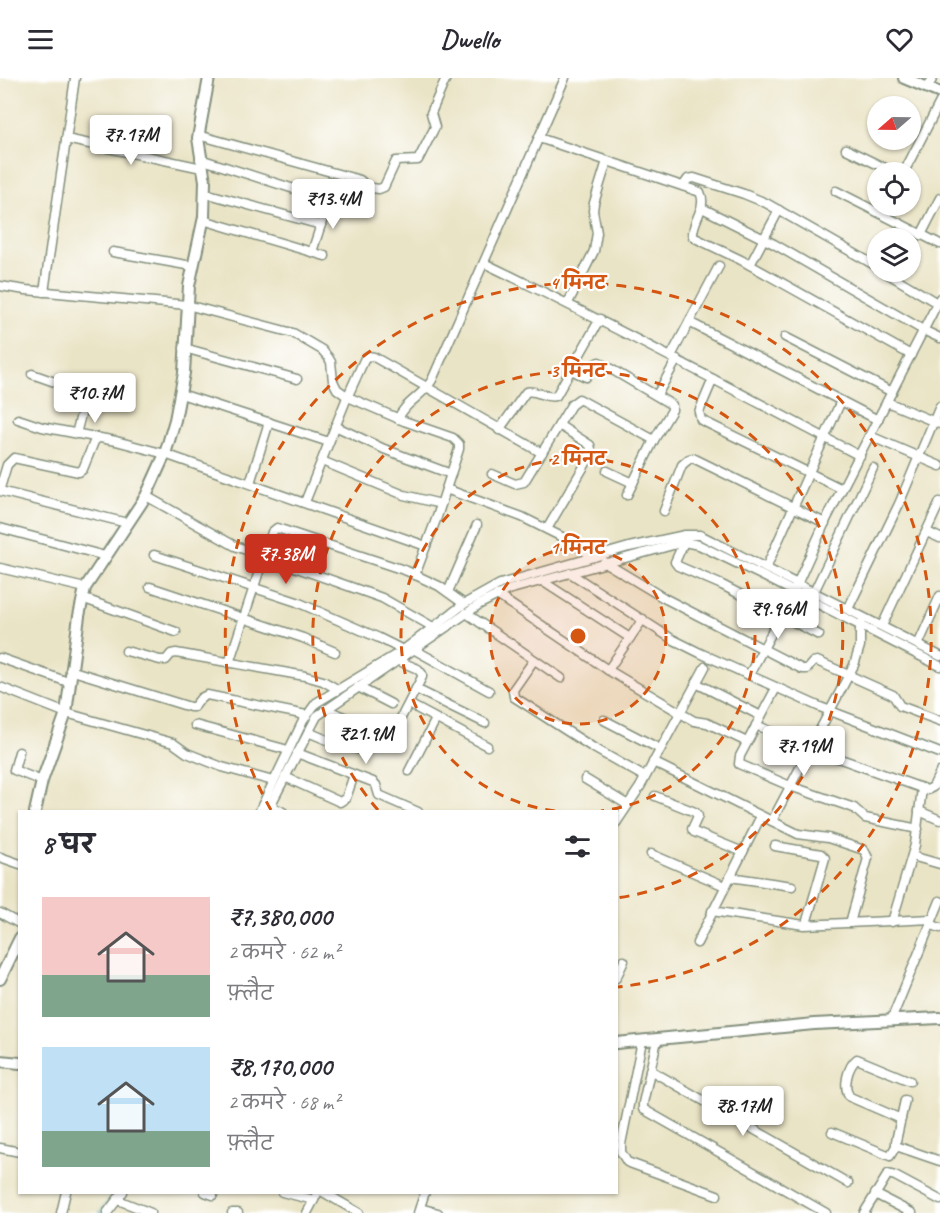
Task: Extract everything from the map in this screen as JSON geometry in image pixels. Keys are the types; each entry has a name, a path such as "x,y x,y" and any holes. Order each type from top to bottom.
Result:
{"street":[{"path":"44,292 75,78"},
{"path":"35,810 42,781 66,713 68,682 84,593 105,556 146,496 165,454 181,394 187,305 192,266 201,237 203,220 205,194 198,135 209,78"},
{"path":"198,135 360,180 366,186 377,189 384,187 396,161 418,160 435,127 431,112 446,78"},
{"path":"398,419 403,408 427,388 565,78"},
{"path":"904,78 930,83 940,93"},
{"path":"909,162 940,102"},
{"path":"539,138 699,192 703,200 702,208 693,237 750,265 911,355"},
{"path":"66,139 201,164 350,206 355,205 366,186"},
{"path":"846,149 873,162"},
{"path":"568,303 594,250 597,233 594,203 607,161"},
{"path":"683,186 688,178 694,178 744,194 779,210 867,261"},
{"path":"836,191 907,228"},
{"path":"205,194 321,225"},
{"path":"940,198 921,235 940,244"},
{"path":"312,252 329,200"},
{"path":"702,208 763,238 940,338"},
{"path":"750,265 779,210"},
{"path":"203,220 325,256"},
{"path":"113,252 192,266"},
{"path":"484,263 600,319 860,456"},
{"path":"657,395 689,322 719,266"},
{"path":"749,675 939,300 904,282"},
{"path":"0,286 187,305 275,327 302,337 328,357 331,362 333,381 337,388 348,397 398,419 457,440 459,449 415,575"},
{"path":"499,430 526,392 533,390 556,396 600,319"},
{"path":"689,322 878,420"},
{"path":"785,337 892,392"},
{"path":"184,348 297,379"},
{"path":"305,502 335,426 365,358 368,356 374,357 542,453"},
{"path":"571,370 586,377 599,362 671,404 672,408 627,495"},
{"path":"32,374 83,392 85,399 76,434"},
{"path":"713,379 699,412 701,420 842,489"},
{"path":"181,394 329,442"},
{"path":"492,474 519,484 524,482 571,405 579,399 654,440"},
{"path":"766,568 841,401"},
{"path":"887,402 937,423"},
{"path":"848,609 918,457 937,423 940,406"},
{"path":"18,419 42,427 165,454 426,546"},
{"path":"250,483 269,422"},
{"path":"547,529 592,453 590,445 559,425"},
{"path":"335,426 371,444 451,474"},
{"path":"870,436 940,466"},
{"path":"96,438 79,472 14,458 7,465 0,489 128,523"},
{"path":"664,511 682,465 688,459 693,458 825,523"},
{"path":"322,461 397,492 441,504"},
{"path":"814,592 873,468"},
{"path":"607,471 633,483"},
{"path":"446,489 522,517 547,529 664,598 802,669 807,669 817,661 893,695 900,706 940,721"},
{"path":"146,496 235,546 382,598 433,627"},
{"path":"882,626 940,502"},
{"path":"448,592 477,525"},
{"path":"0,528 105,556"},
{"path":"229,663 272,532 276,528 415,575 448,592 464,604"},
{"path":"927,532 940,538"},
{"path":"269,808 285,777 306,715 316,704 403,650 464,604 500,584 692,534 700,535 766,568 795,587 814,592 848,609 862,621 882,626 940,656"},
{"path":"684,542 676,558 676,564 819,634"},
{"path":"260,810 273,781 292,751 308,732 313,721 325,709 496,595 570,573 600,559 684,542 699,545 795,587 862,621 940,666"},
{"path":"154,555 313,608 403,650"},
{"path":"0,568 84,593 176,632"},
{"path":"570,573 672,639 776,688 940,753"},
{"path":"542,581 630,638"},
{"path":"150,587 303,638 335,652"},
{"path":"496,595 608,670 680,713 747,742"},
{"path":"918,645 937,611 940,596"},
{"path":"466,613 561,678"},
{"path":"608,670 644,619"},
{"path":"772,821 859,653 862,621"},
{"path":"415,650 432,662 489,691"},
{"path":"126,651 160,660 166,660 171,654 176,653 305,676 323,681 337,689"},
{"path":"0,658 68,682"},
{"path":"534,660 513,690 514,697 592,747 645,777"},
{"path":"388,743 422,678 420,672 399,661"},
{"path":"618,820 645,777 705,667"},
{"path":"70,670 190,707 194,707 201,698 207,696 306,715"},
{"path":"696,683 761,716"},
{"path":"0,687 66,713 173,743 182,751 205,760 273,781"},
{"path":"358,687 391,704"},
{"path":"776,688 740,756 739,764 790,786 854,808 865,818 918,829"},
{"path":"416,689 485,723"},
{"path":"409,704 487,746"},
{"path":"325,709 363,725"},
{"path":"409,771 436,718"},
{"path":"604,720 660,749"},
{"path":"195,725 292,751 375,783 379,795 413,810"},
{"path":"756,725 810,748 922,788 930,790 937,785 940,772"},
{"path":"308,732 339,745 358,749"},
{"path":"19,752 14,770 42,781"},
{"path":"653,762 798,834 828,838 864,850 868,854 850,923"},
{"path":"285,777 340,802 346,798 354,775"},
{"path":"585,779 628,805"},
{"path":"892,922 912,856 918,829 922,788"},
{"path":"654,796 695,812 698,816 692,829 694,832 743,852"},
{"path":"919,811 940,820"},
{"path":"697,943 761,816"},
{"path":"775,846 821,854 825,858 806,924"},
{"path":"651,854 725,886"},
{"path":"912,856 940,864"},
{"path":"0,857 18,863"},
{"path":"730,877 792,886"},
{"path":"890,1019 940,901"},
{"path":"712,911 806,924 932,922 940,928"},
{"path":"0,914 18,923"},
{"path":"0,979 18,942"},
{"path":"618,974 624,961"},
{"path":"890,1019 901,1015 940,1011"},
{"path":"618,1043 814,1024 940,1018"},
{"path":"657,1040 643,1102 646,1111 826,1213"},
{"path":"642,1041 621,1144 624,1158 627,1162 717,1195"},
{"path":"901,1119 850,1097 845,1087 852,1063 857,1059 910,1081"},
{"path":"0,1061 18,1063"},
{"path":"651,1070 848,1183"},
{"path":"832,1131 890,1156 896,1146 905,1100"},
{"path":"896,1146 940,1161"},
{"path":"0,1148 18,1152"},
{"path":"864,1213 885,1176 891,1174 940,1200"},
{"path":"61,1213 66,1194"},
{"path":"299,1194 316,1196 307,1213"},
{"path":"326,1194 359,1213"},
{"path":"424,1194 419,1210 438,1213"},
{"path":"875,1194 912,1213"},
{"path":"107,1213 120,1196 151,1213"},
{"path":"232,1213 238,1213"}],"waterway":[{"path":"588,564 655,546"},
{"path":"298,741 315,711 352,687"},
{"path":"100,1213 114,1194"}]}
